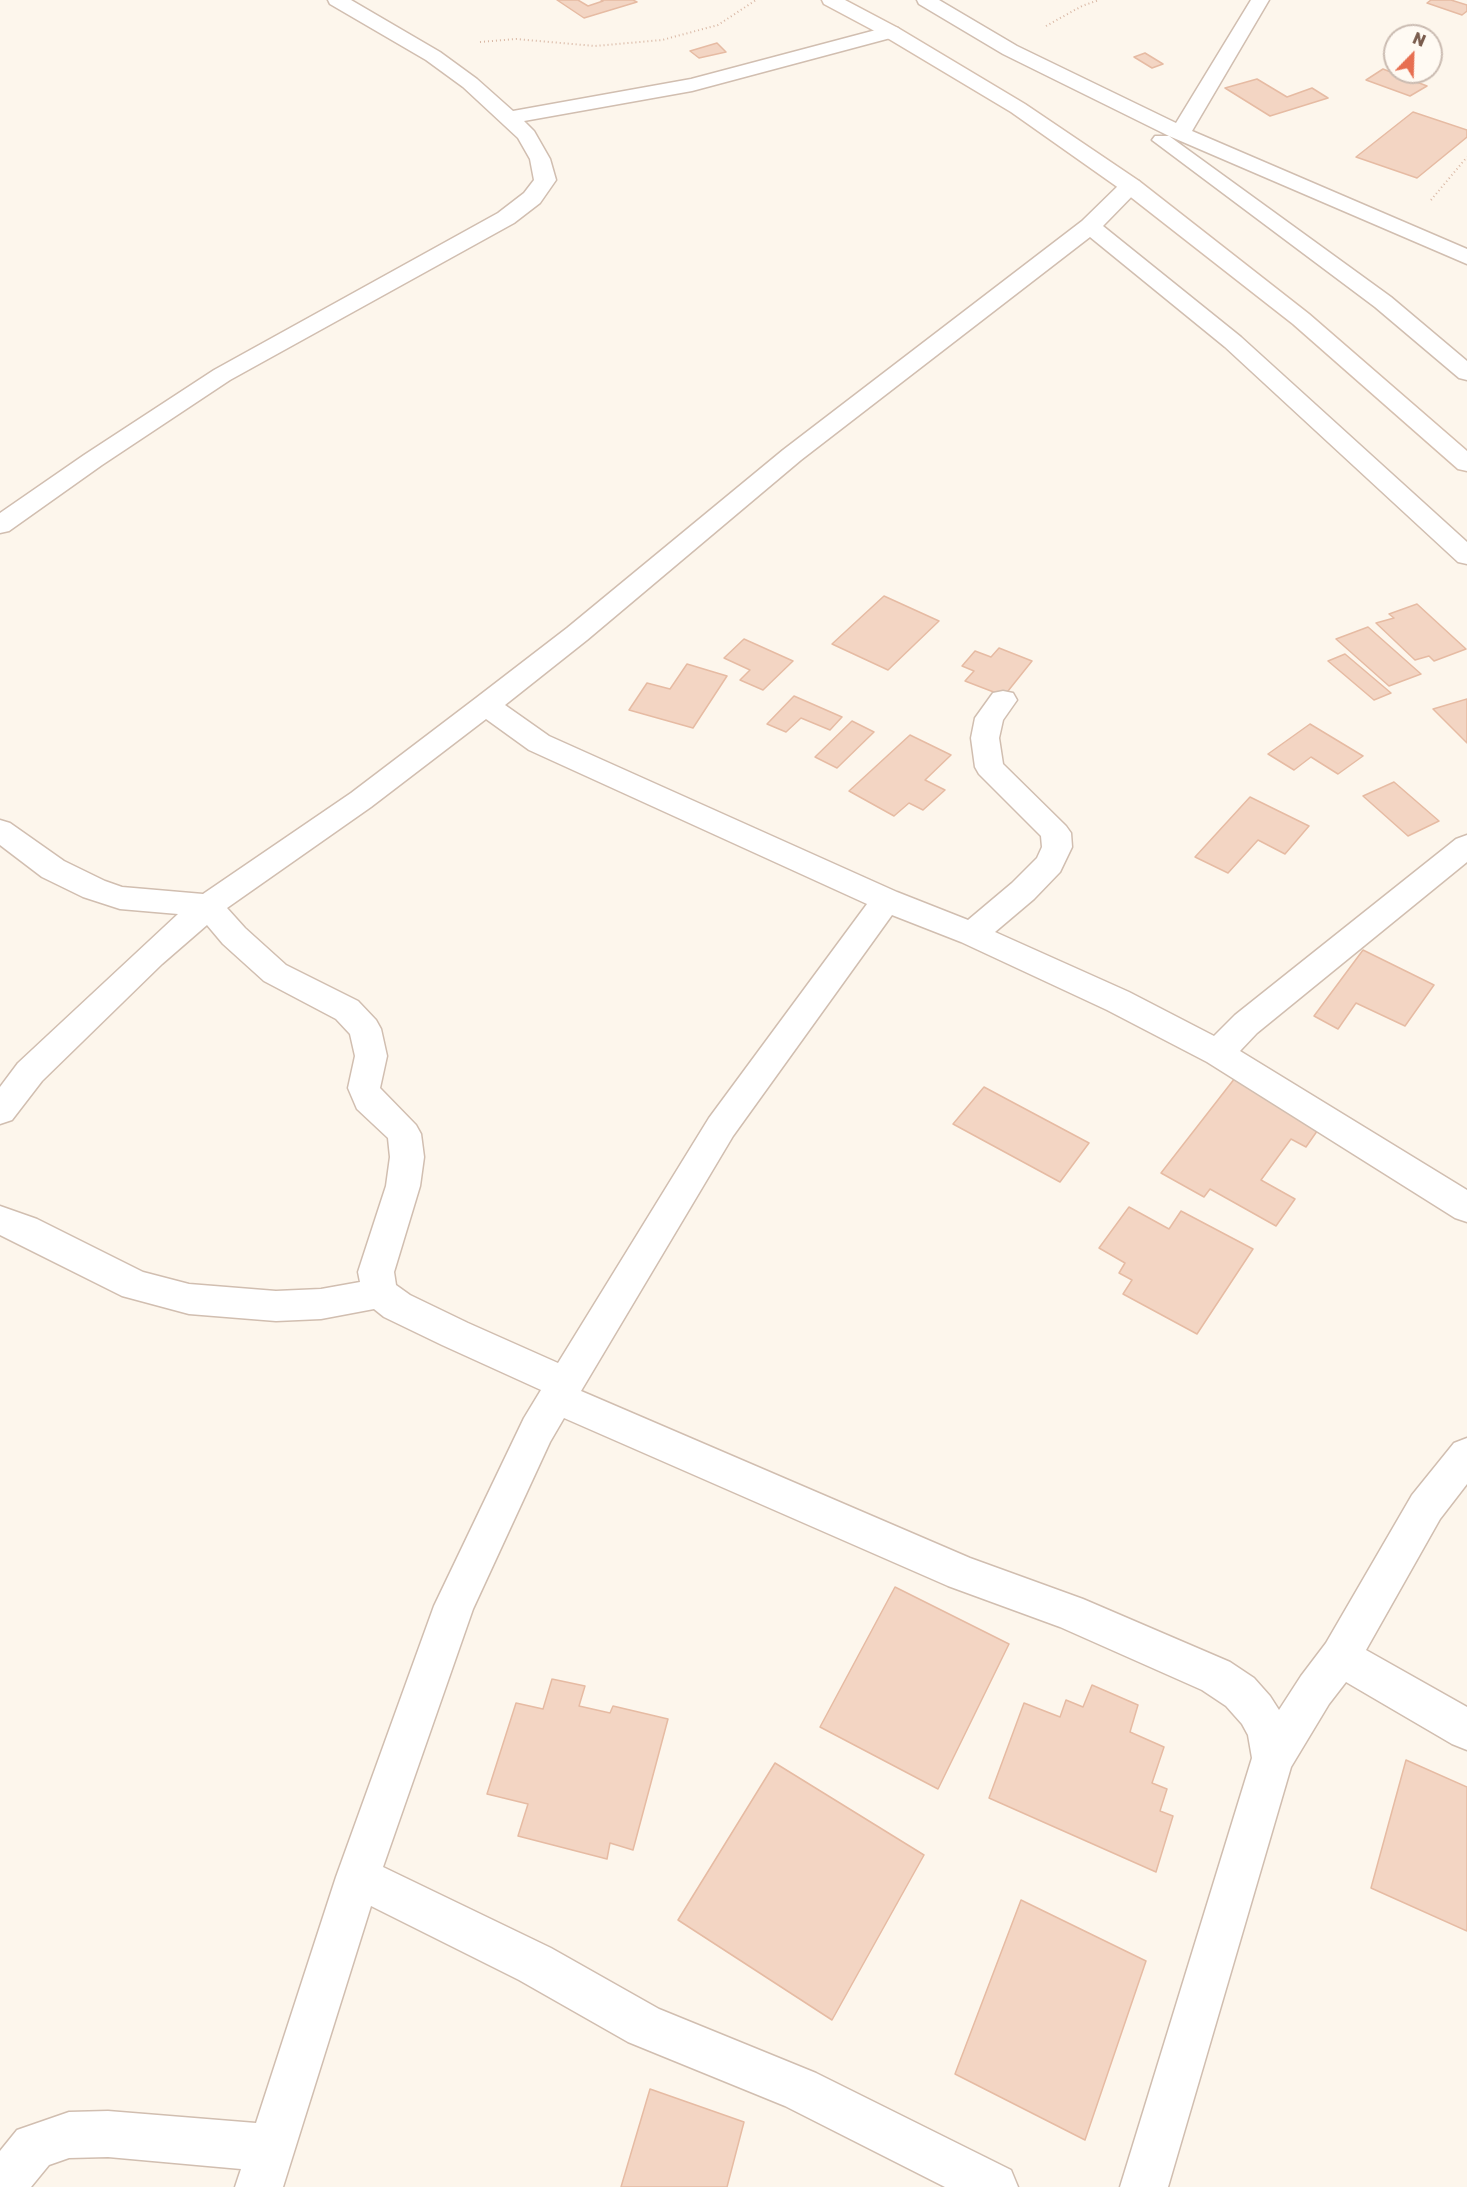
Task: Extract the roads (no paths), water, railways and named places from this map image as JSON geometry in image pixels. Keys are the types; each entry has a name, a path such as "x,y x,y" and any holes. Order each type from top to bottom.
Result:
{"street":[{"path":"0,525 102,453 222,375 506,219 532,198 545,180 540,159 527,135 470,83 433,56 337,0"},
{"path":"831,0 891,32 1018,108 1131,186 1301,319 1467,464"},
{"path":"926,0 1010,50 1180,133 1467,256"},
{"path":"1180,133 1260,0"},
{"path":"509,118 692,85 891,32"},
{"path":"1100,94 1383,302 1467,373"},
{"path":"0,1111 30,1072 151,956 208,906 361,800 486,705 577,634 792,455 1090,226 1131,186"},
{"path":"1090,226 1233,342 1467,556"},
{"path":"972,934 1023,891 1049,864 1057,847 1056,833 988,766 985,738 989,718 1003,700"},
{"path":"486,705 539,743 886,900 972,934 1118,1001 1218,1053 1467,1208"},
{"path":"0,830 53,869 94,889 120,898 208,906 256,957 284,977 347,1010 365,1029 371,1056 364,1088 369,1100 392,1119 404,1134 407,1157 403,1186 376,1272 379,1293 397,1306 561,1390 962,1572 1069,1612 1216,1676 1240,1692 1256,1710 1267,1729 1273,1758"},
{"path":"1218,1053 1246,1023 1467,846"},
{"path":"1,2187 34,2147 69,2135 108,2134 265,2167 358,1876 453,1606 537,1430 721,1127 886,900"},
{"path":"0,1220 25,1229 135,1285 189,1299 276,1306 321,1305 379,1293"},
{"path":"1144,2187 1273,1758 1340,1657 1426,1507 1467,1455"},
{"path":"1340,1657 1467,1730"},
{"path":"358,1876 535,1964 644,2026 800,2089 994,2187"}]}
